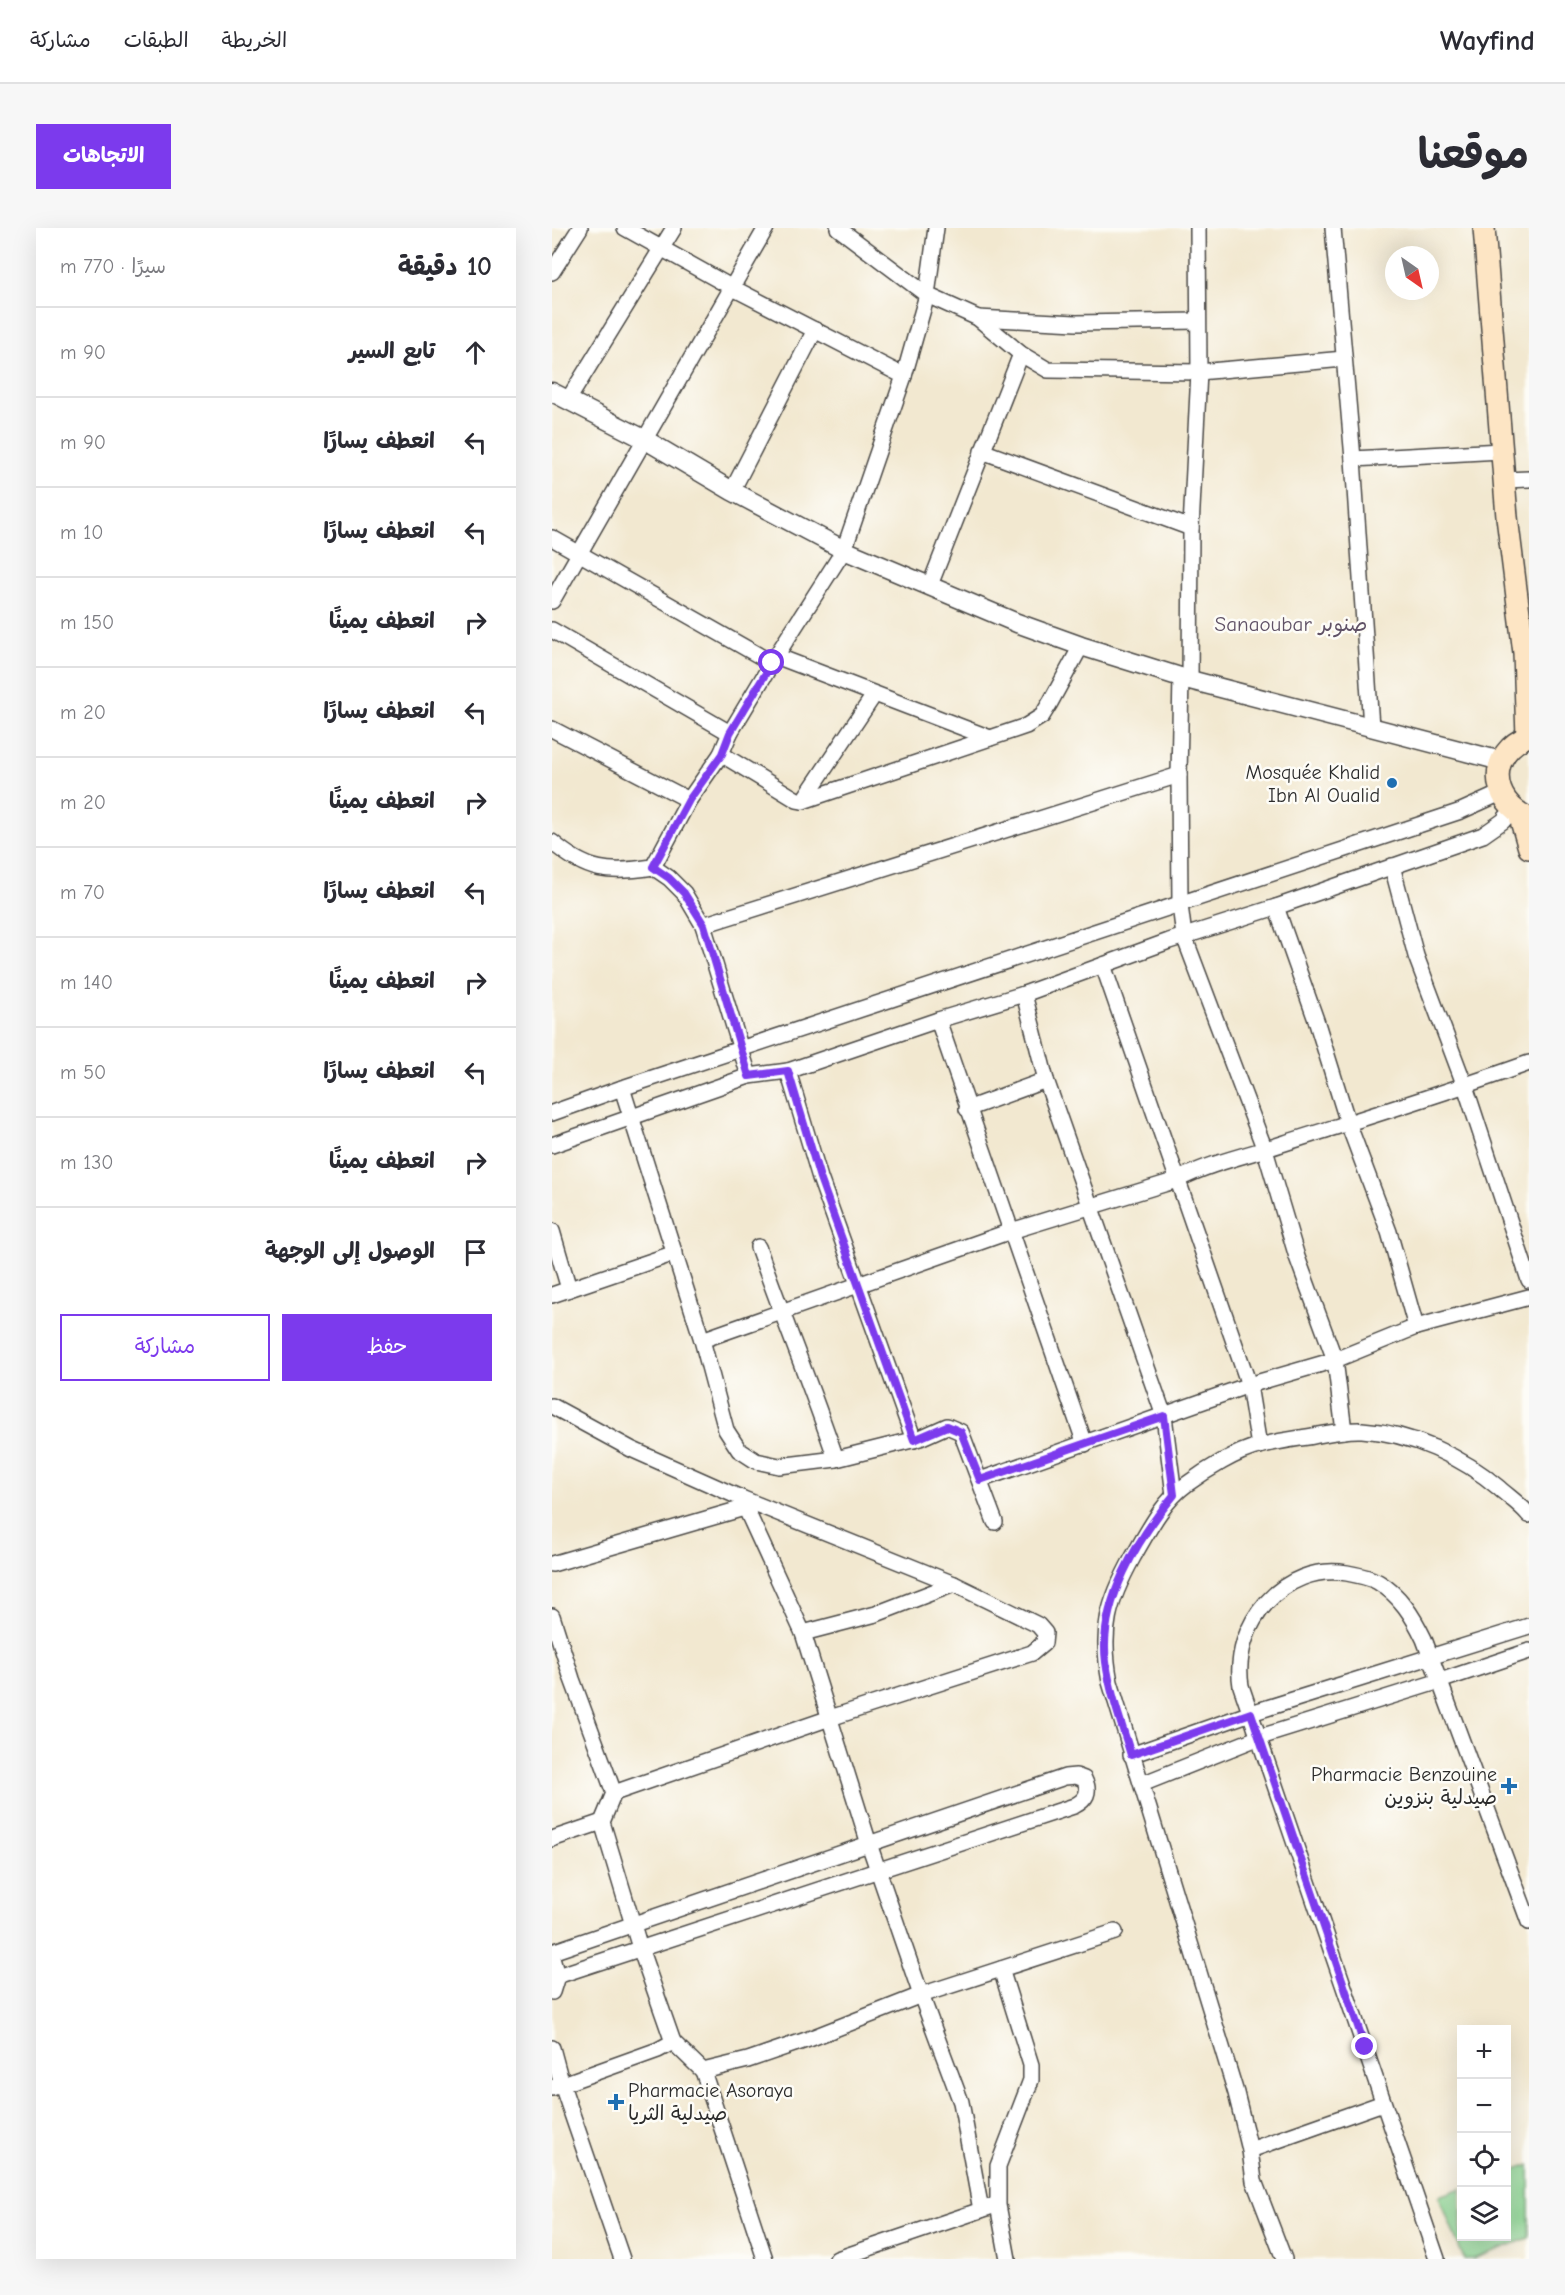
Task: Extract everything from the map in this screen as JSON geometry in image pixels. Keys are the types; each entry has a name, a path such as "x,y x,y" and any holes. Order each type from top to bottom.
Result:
{"main road":[{"path":"1484,228 1501,451 1524,652 1528,736 1516,742 1508,750 1501,761 1498,772 1515,808 1529,848"}],"street":[{"path":"552,272 580,228"},
{"path":"625,228 731,287 904,376"},
{"path":"674,228 560,396 644,439 732,491 844,550 1017,624 1185,679 1501,761"},
{"path":"552,601 766,228"},
{"path":"838,228 927,296 978,318 1021,354 1048,370 1199,372 1344,359"},
{"path":"653,867 689,800 722,754 730,733 774,659 844,550 904,376 927,296 936,228"},
{"path":"1198,228 1199,372 1179,775 1180,905 1184,936 1265,1150 1297,1257 1335,1360 1344,1431"},
{"path":"1333,228 1353,459 1371,727"},
{"path":"978,318 1076,323 1198,321"},
{"path":"732,491 815,330"},
{"path":"930,585 1021,354"},
{"path":"982,451 1191,528"},
{"path":"1353,459 1501,451"},
{"path":"1504,480 1529,479"},
{"path":"552,538 774,659 990,738"},
{"path":"552,630 730,733"},
{"path":"722,754 796,800 803,801 1026,726 1042,716 1081,646"},
{"path":"803,801 874,695"},
{"path":"552,729 689,800"},
{"path":"704,925 1179,775"},
{"path":"552,1144 749,1076 788,1071 938,1020 1024,994 1184,936 1276,907 1483,835 1503,821 1515,808"},
{"path":"552,1113 1461,811 1515,808"},
{"path":"552,842 563,851 597,869 624,872 653,867 669,878 684,893 704,925 749,1076"},
{"path":"1392,866 1416,956 1465,1086 1529,1280"},
{"path":"1276,907 1316,1020 1348,1123 1389,1232 1416,1327"},
{"path":"1103,965 1249,1385 1259,1446"},
{"path":"1024,994 1046,1080 1164,1416 1174,1495"},
{"path":"938,1020 1085,1444"},
{"path":"702,1340 1011,1231 1177,1180 1203,1167 1265,1150 1465,1086 1529,1063"},
{"path":"788,1071 820,1178 914,1440"},
{"path":"968,1109 1046,1080"},
{"path":"622,1088 702,1340 726,1430 739,1450 756,1461 779,1466 836,1459 914,1440 947,1426 961,1432 995,1522"},
{"path":"552,1231 569,1289"},
{"path":"758,1247 809,1379 836,1459"},
{"path":"552,1295 675,1253"},
{"path":"980,1480 1249,1385 1335,1360 1416,1327 1529,1297"},
{"path":"552,1406 631,1449 743,1503 954,1584 1038,1625 1045,1633 1044,1643 1032,1653 830,1718 614,1793"},
{"path":"1284,2259 1254,2181 1250,2150 1236,2093 1142,1784 1131,1755 1106,1660 1105,1638 1108,1611 1119,1582 1138,1548 1174,1495 1187,1484 1240,1452 1259,1446 1344,1431 1363,1430 1401,1437 1448,1455 1484,1476 1529,1514"},
{"path":"552,1564 743,1503"},
{"path":"743,1503 803,1633 869,1844 961,2102 981,2210"},
{"path":"1437,2259 1241,1686 1240,1655 1245,1638 1268,1600 1289,1584 1310,1575 1341,1572 1377,1581 1403,1603 1414,1620 1431,1658 1529,1922"},
{"path":"803,1633 876,1614 954,1584"},
{"path":"552,1616 572,1679 614,1793 602,1822 640,1948 673,2042 703,2072 765,2259"},
{"path":"1131,1755 1251,1713 1529,1626"},
{"path":"1142,1784 1260,1737 1529,1651"},
{"path":"552,1952 1065,1777 1076,1776 1084,1779 1088,1786 1087,1795 1082,1802 1074,1806 557,1976"},
{"path":"552,1839 602,1822"},
{"path":"703,2072 748,2060 921,1995 1115,1932"},
{"path":"552,1958 557,1976 552,1992"},
{"path":"1001,1969 1031,2066 1031,2080 998,2166 998,2205 1008,2259"},
{"path":"557,2087 658,2050 673,2042"},
{"path":"552,2048 557,2087 622,2259"},
{"path":"1250,2150 1383,2103"},
{"path":"837,2259 866,2254 998,2205"}],"green space":[{"path":"1529,2165 1529,2238 1473,2259 1464,2259 1439,2196 1457,2189 1457,2241 1511,2241 1511,2172"}],"place":[{"name":"Mosquée Khalid Ibn Al Oualid","path":"1392,783"},
{"name":"Pharmacie Benzouine صيدلية بنزوين","path":"1509,1786"},
{"name":"Pharmacie Asoraya صيدلية الثريا","path":"616,2102"}],"district":[{"name":"Sanaoubar صنوبر","path":"1291,624"}],"route":[{"path":"772,663 730,733 722,754 689,800 653,867 669,878 684,893 704,925 749,1076 788,1071 820,1178 914,1440 947,1426 961,1432 980,1480 1164,1416 1174,1495 1160,1513 1119,1582 1108,1611 1105,1638 1110,1682 1131,1755 1251,1713 1365,2047"}]}
